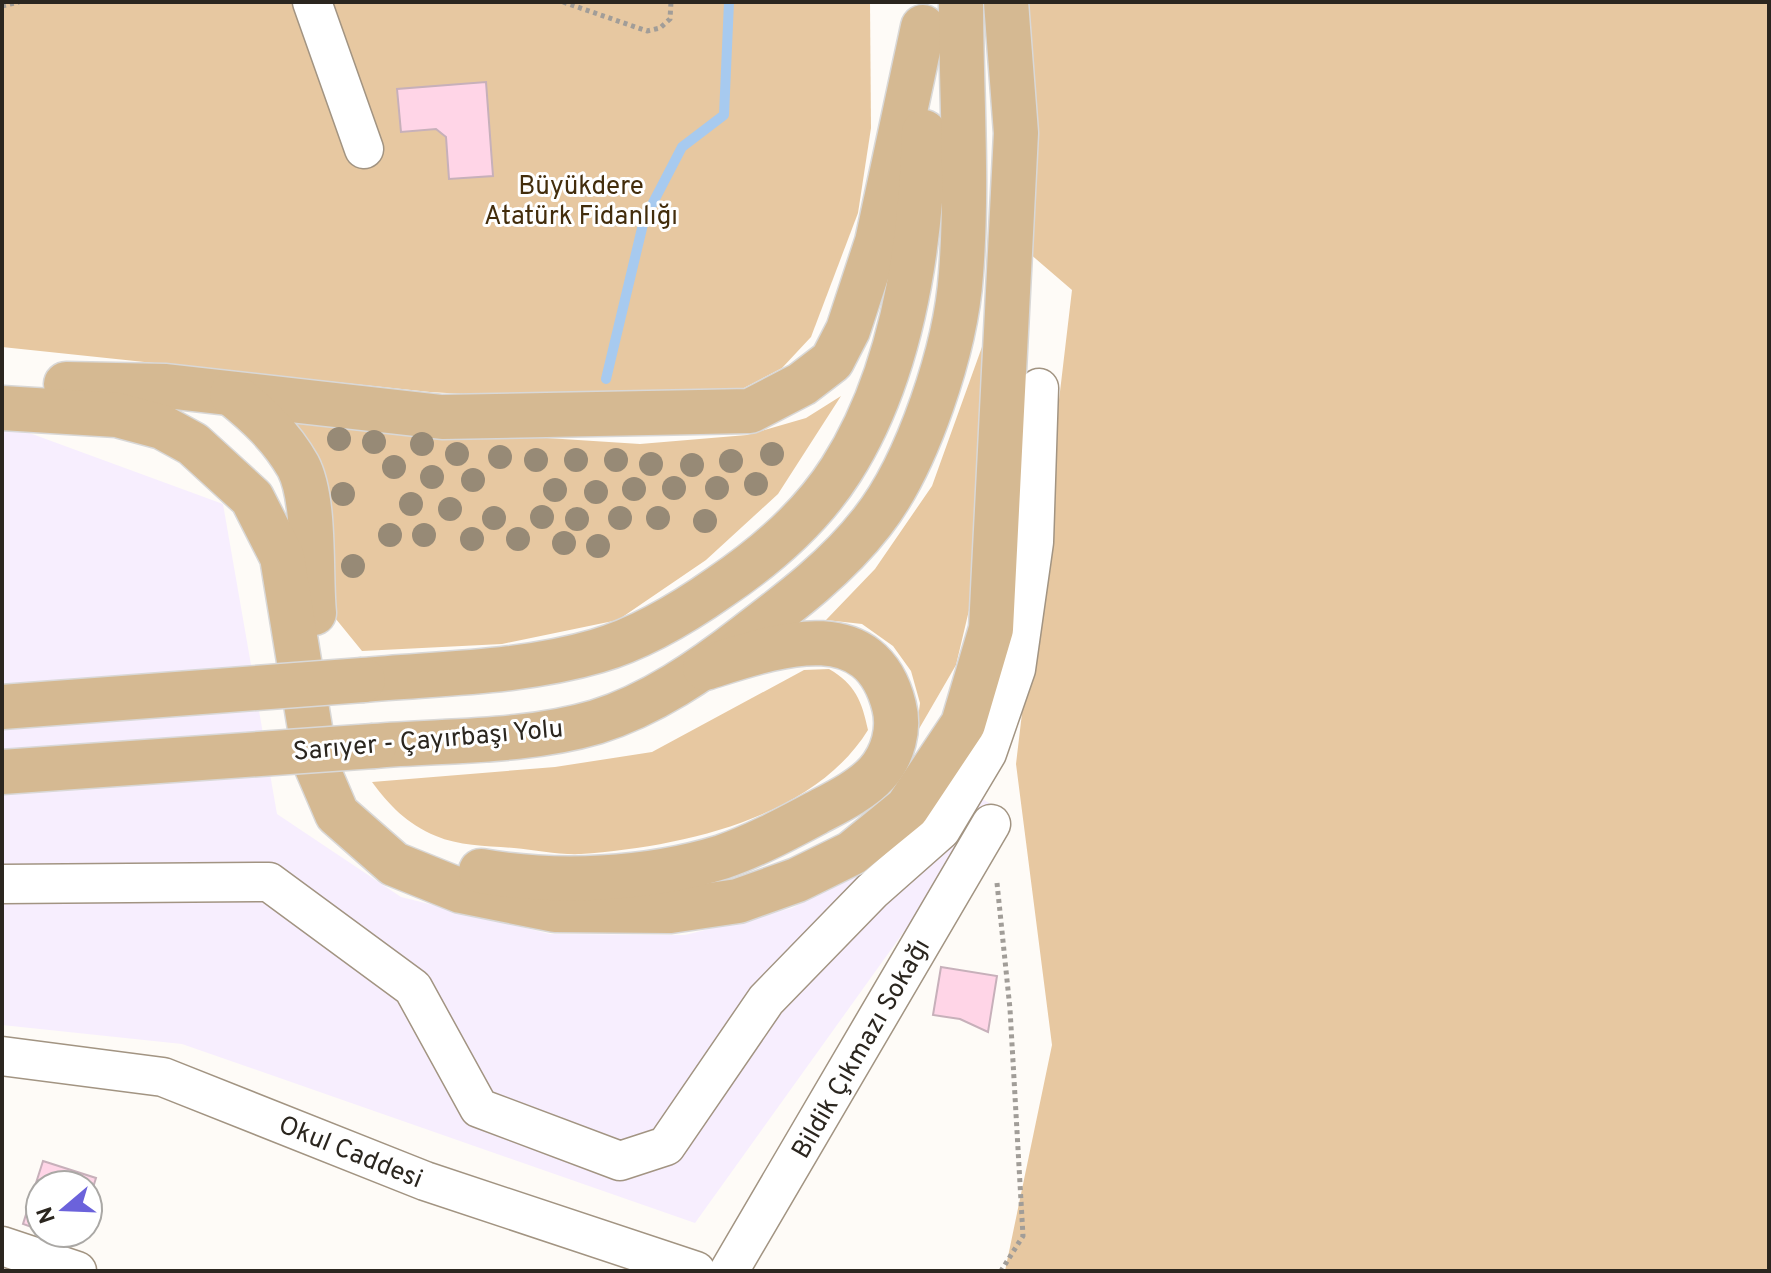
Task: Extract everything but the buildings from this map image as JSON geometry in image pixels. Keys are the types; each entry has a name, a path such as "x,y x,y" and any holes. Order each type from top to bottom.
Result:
{"main road":[{"name":"Sarıyer - Çayırbaşı Yolu","path":"2,772 546,733 597,722 635,706 705,668 815,583 873,522 914,455 941,375 961,276 961,2"},
{"path":"2,408 117,415 162,427 193,444 252,498 282,557 316,765 337,814 394,864 461,891 555,910 670,911 738,901 797,880 852,853 907,808 963,724 991,629 1016,133 1006,2"},
{"path":"2,382 166,386 442,417 622,416 750,411 802,384 832,361 853,315 877,242 923,14"},
{"path":"2,707 540,664 600,651 678,617 756,563 806,515 842,469 879,391 899,326 912,264 924,136 923,14"},
{"path":"232,394 269,424 299,469 312,541 313,603 325,726 331,741 355,799 377,823 417,851 453,866 501,874 575,877 638,874 722,857 834,803 876,774 895,742 896,714 888,683 869,660 847,646 814,642 766,649 705,668"}],"street":[{"path":"312,2 364,149"},
{"path":"2,884 269,882 413,988 479,1108 620,1161 666,1146 766,1000 872,891 941,830 987,753 1016,669 1034,542 1039,388"},
{"name":"Bildik Çıkmazı Sokağı","path":"729,1271 991,824"},
{"name":"Okul Caddesi","path":"2,1056 163,1077 425,1181 696,1271"},
{"path":"2,1246 77,1271"}],"path":[{"path":"2,6 19,2"},
{"path":"563,2 647,31 660,28 670,19 671,2"},
{"path":"991,824 1010,1009 1023,1236 1001,1271"}],"shaded area":[{"path":"2,431 24,431 223,504 277,814 401,897 550,934 685,935 792,908 891,855 958,784 994,806 695,1223 182,1044 2,1025"}],"green space":[{"name":"Büyükdere Atatürk Fidanlığı","path":"2,2 870,2 871,128 858,213 811,337 782,368 744,388 700,396 565,400 430,392 2,347"},
{"path":"1025,2 1769,2 1769,1271 1005,1271 1052,1045 1016,764 1072,290 1029,253"},
{"path":"987,333 970,606 956,665 916,734 920,703 911,671 893,646 862,624 826,620 875,569 932,486"},
{"path":"841,396 778,494 706,560 618,620 502,644 362,651 318,597 278,410 484,434 640,444 747,435 806,418"},
{"path":"829,669 856,694 868,730 844,761 814,786 779,806 741,823 700,835 659,844 581,854 464,844 436,836 407,820 372,782 555,767 652,752 804,670"}],"waterway":[{"path":"606,379 644,220 682,147 724,115 729,2"}]}
